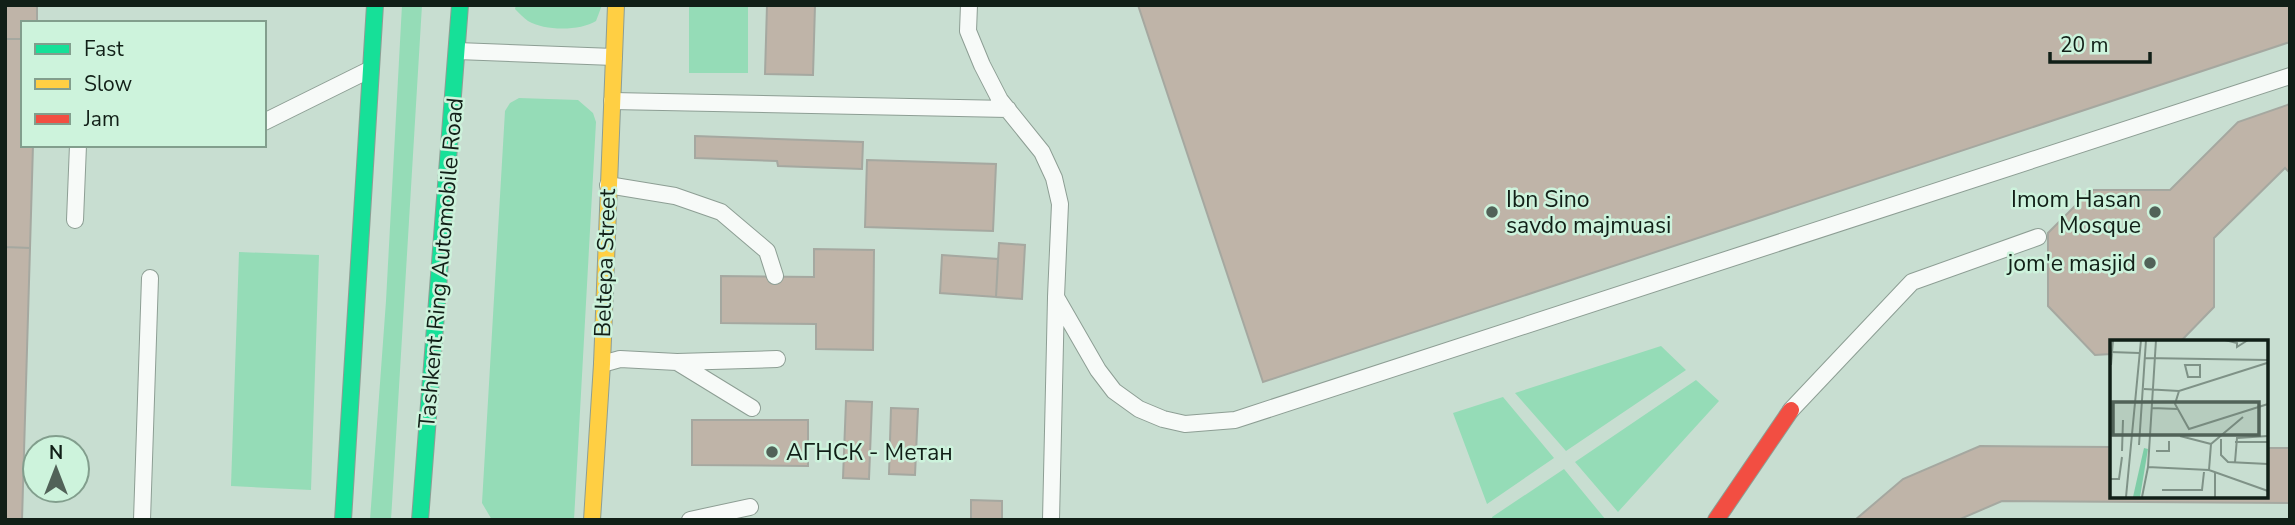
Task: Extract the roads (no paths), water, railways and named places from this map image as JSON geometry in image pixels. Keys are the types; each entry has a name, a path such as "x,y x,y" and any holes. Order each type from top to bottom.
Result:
{"main road":[{"path":"343,520 375,5"},
{"name":"Tashkent Ring Automobile Road","path":"420,520 460,5"},
{"name":"Beltepa Street","path":"592,520 602,364 616,5"},
{"path":"1716,520 1791,410"}],"lane":[{"path":"969,5 968,31 982,65 1000,100 1042,152 1054,178 1060,204 1051,520"},
{"path":"457,51 614,57"},
{"path":"266,121 371,69"},
{"path":"1056,296 1098,370 1114,391 1139,409 1185,424 1235,420 2290,76"},
{"path":"612,101 1008,109"},
{"path":"75,220 78,147"},
{"path":"608,185 675,196 722,212 767,251 775,276"},
{"path":"1791,410 1912,282 2038,237"},
{"path":"142,520 150,278"},
{"path":"602,364 620,359 677,362 777,359"},
{"path":"677,362 752,408"},
{"path":"690,520 750,507"}],"place":[{"name":"Ibn Sino savdo majmuasi","path":"1492,212"},
{"name":"Imom Hasan Mosque","path":"2155,212"},
{"name":"jom'e masjid","path":"2150,263"},
{"name":"АГНСК - Метан","path":"772,452"}]}
